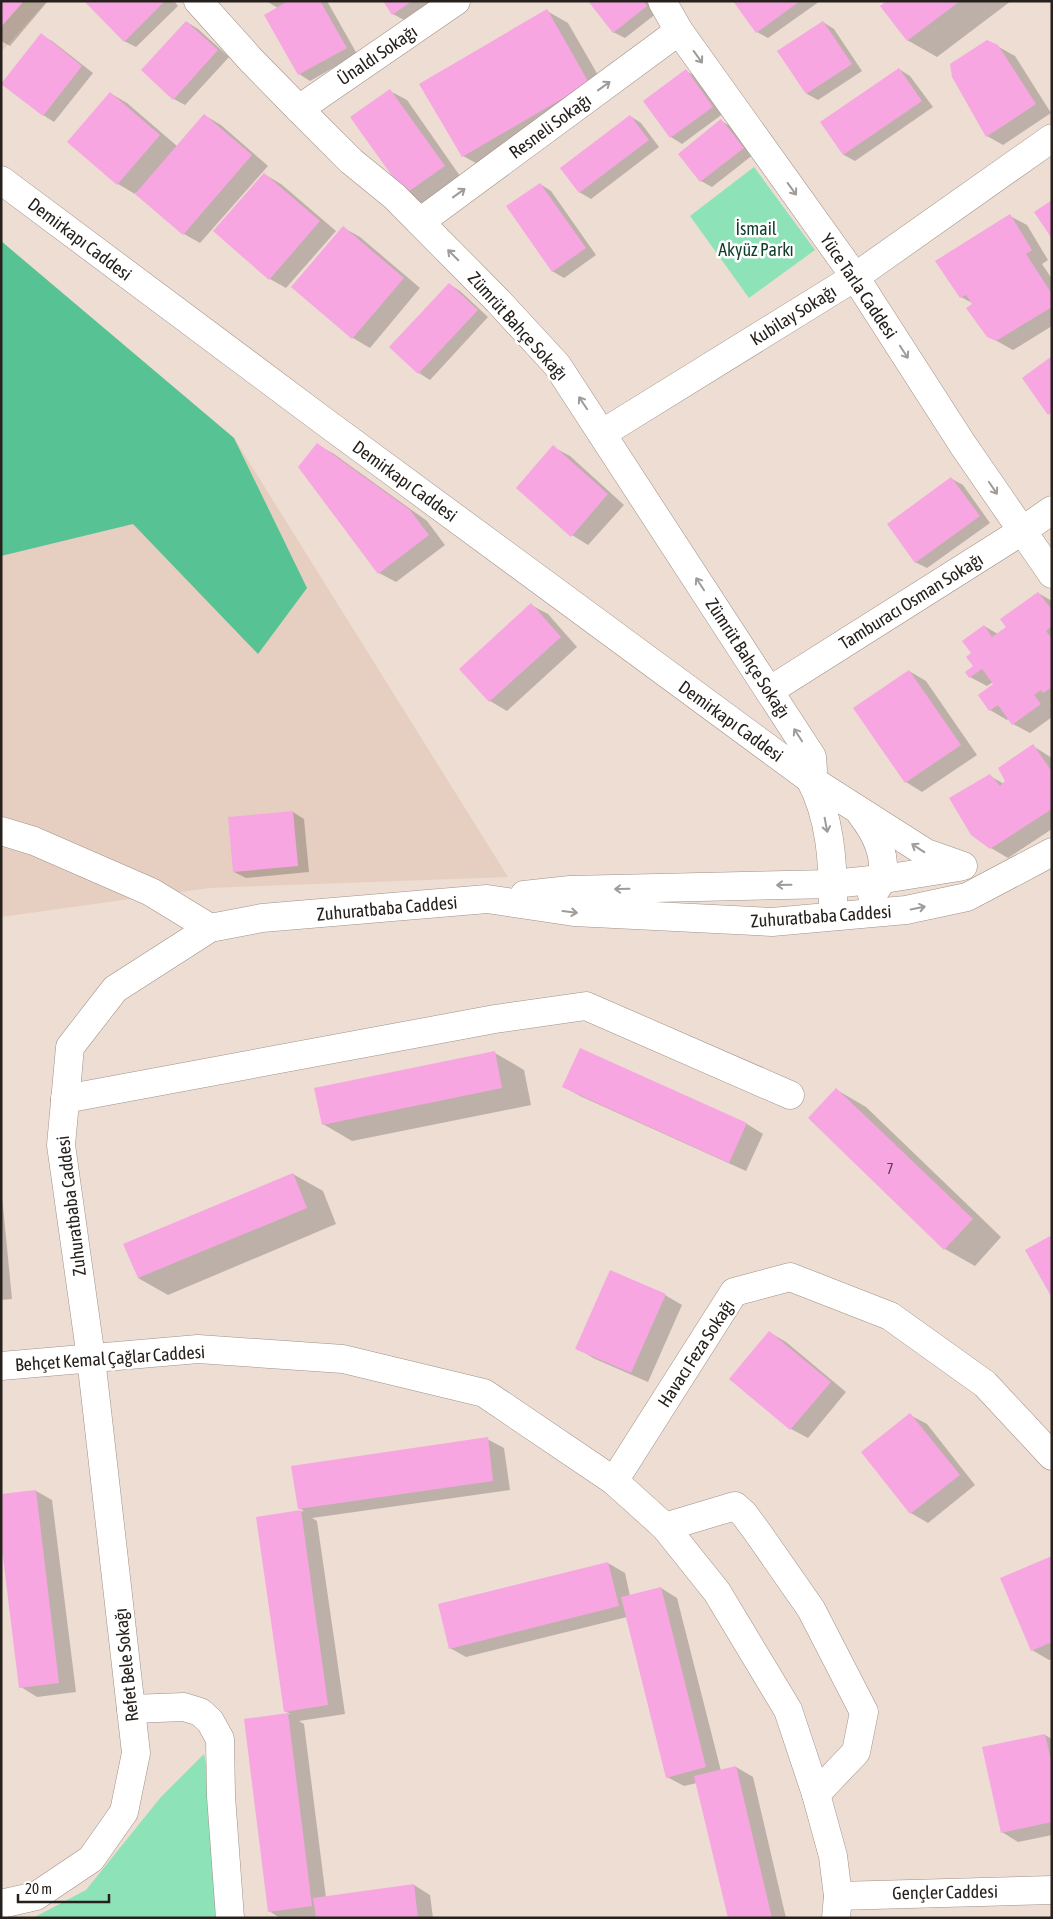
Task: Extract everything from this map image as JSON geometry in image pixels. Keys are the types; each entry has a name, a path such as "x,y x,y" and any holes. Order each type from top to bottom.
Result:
{"street":[{"name":"Zümrüt Bahçe Sokağı","path":"198,1 250,60 351,161 394,196 498,301 557,365 812,757 813,770 810,779"},
{"name":"Ünaldı Sokağı","path":"299,109 456,1"},
{"name":"Yüce Tarla Caddesi","path":"662,1 679,31 855,277 963,444 1052,574"},
{"name":"Resneli Sokağı","path":"420,222 679,31"},
{"name":"Kubilay Sokağı","path":"603,433 855,277 1052,138"},
{"name":"Demirkapı Caddesi","path":"1,180 325,422 810,779 926,853 962,866"},
{"name":"Tamburacı Osman Sokağı","path":"769,691 1052,510"},
{"name":"Demirkapı Caddesi","path":"810,779 817,791 825,818 833,884 843,916"},
{"path":"843,916 872,895 882,880 883,864 880,844 870,825 857,809"},
{"path":"1,832 34,841 151,892 210,928"},
{"name":"Zuhuratbaba Caddesi","path":"91,1358 60,1145 70,1047 115,989 210,928 262,918 488,899 583,913 772,922 843,916 906,910 967,897 1052,852"},
{"path":"488,899 570,890 833,884 882,880 962,866 1013,872"},
{"path":"65,1099 495,1019 586,1006 790,1095"},
{"name":"Havacı Feza Sokağı","path":"614,1481 734,1292 790,1277 890,1316 985,1384 1052,1456"},
{"name":"Behçet Kemal Çağlar Caddesi","path":"1,1366 198,1349 343,1360 484,1393 614,1481 665,1528 717,1592 788,1710 816,1794 833,1856 837,1907"},
{"name":"Refet Bele Sokağı","path":"1,1904 36,1896 91,1859 124,1812 136,1753 91,1358"},
{"path":"665,1528 734,1506 754,1526 811,1609 864,1712 856,1752 816,1794"},
{"path":"131,1709 184,1707 200,1712 210,1721 220,1739 221,1796 230,1918"},
{"name":"Gençler Caddesi","path":"837,1907 1052,1890"}],"shaded area":[{"path":"1,1 47,1 1,52"},
{"path":"1,241 234,438 508,877 209,888 1,917"}],"green space":[{"name":"İsmail Akyüz Parkı","path":"754,167 815,250 749,298 690,216"},
{"path":"1,241 234,438 307,588 258,654 133,524 1,556"},
{"path":"204,1754 215,1812 224,1918 33,1918 86,1890 161,1797"}],"building":[{"path":"1,1 24,1 1,27"},
{"path":"84,1 165,1 124,42"},
{"path":"288,1 320,1 347,48 298,75 264,15"},
{"path":"383,1 412,1 392,15"},
{"path":"588,1 643,1 647,6 613,33"},
{"path":"733,1 800,1 756,33"},
{"path":"887,1 960,1 907,41 880,6"},
{"path":"547,9 589,83 462,157 419,84"},
{"path":"186,21 218,50 173,100 141,70"},
{"path":"823,21 852,64 806,94 777,51"},
{"path":"41,33 82,66 43,116 1,84"},
{"path":"987,40 998,45 1036,104 986,137 952,77 950,64"},
{"path":"899,68 922,101 843,155 820,122"},
{"path":"686,69 713,107 670,138 643,101"},
{"path":"390,89 445,166 405,194 350,117"},
{"path":"110,92 160,135 117,185 67,142"},
{"path":"204,114 252,155 183,235 135,194"},
{"path":"630,115 649,140 579,193 560,168"},
{"path":"721,119 744,148 700,182 678,154"},
{"path":"264,173 320,221 269,280 213,231"},
{"path":"540,183 586,248 552,272 506,206"},
{"path":"1052,200 1052,239 1034,212"},
{"path":"1010,214 1032,250 1026,254 1052,294 1052,307 996,341 987,337 966,308 972,304 966,295 960,298 935,261"},
{"path":"343,226 404,278 352,339 291,287"},
{"path":"449,283 478,310 418,374 389,347"},
{"path":"1052,356 1052,412 1048,415 1022,378"},
{"path":"317,443 410,510 429,535 378,574 298,467"},
{"path":"553,445 608,494 571,537 516,488"},
{"path":"951,477 980,516 915,563 887,524"},
{"path":"1038,592 1052,610 1052,626 1046,631 1052,639 1052,687 1043,693 1041,690 1034,695 1041,704 1012,725 998,705 989,711 978,695 993,684 982,669 969,678 965,672 973,666 966,657 971,653 962,641 984,625 992,637 1006,627 1000,619"},
{"path":"531,603 561,637 489,702 459,669"},
{"path":"909,670 961,745 905,783 853,708"},
{"path":"1033,744 1052,772 1052,809 990,849 971,835 949,798 990,774 1000,786 1005,781 998,768"},
{"path":"293,811 298,866 233,872 228,817"},
{"path":"580,1048 747,1123 729,1163 562,1087"},
{"path":"495,1051 502,1088 322,1125 314,1088"},
{"path":"836,1088 973,1219 944,1250 808,1118"},
{"path":"293,1173 307,1208 138,1278 123,1244"},
{"path":"1052,1235 1052,1298 1025,1250"},
{"path":"610,1270 666,1294 631,1373 575,1349"},
{"path":"769,1331 831,1382 790,1430 729,1379"},
{"path":"910,1413 960,1475 910,1514 861,1452"},
{"path":"488,1437 493,1481 298,1509 291,1466"},
{"path":"36,1490 59,1683 19,1688 1,1541 1,1494"},
{"path":"301,1510 328,1705 284,1712 256,1517"},
{"path":"1052,1556 1052,1642 1031,1651 1000,1578"},
{"path":"608,1562 619,1606 449,1649 438,1604"},
{"path":"661,1587 706,1767 666,1778 621,1597"},
{"path":"288,1713 312,1906 268,1912 244,1719"},
{"path":"1045,1734 1052,1765 1052,1822 1001,1833 982,1747"},
{"path":"736,1766 772,1918 728,1918 694,1776"},
{"path":"414,1884 418,1918 316,1918 313,1898"}]}
